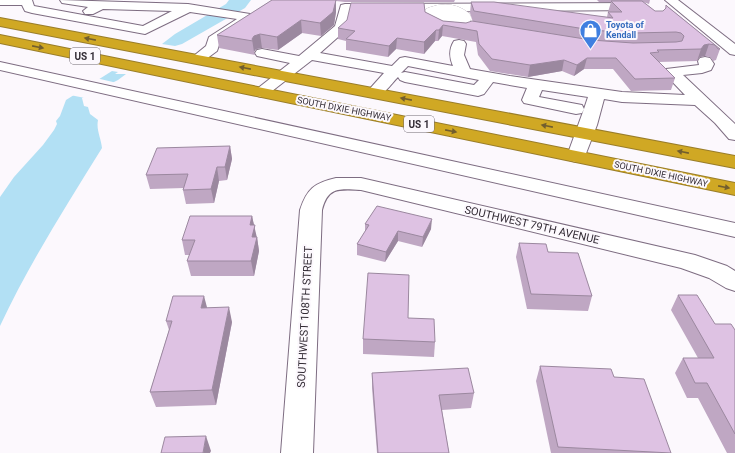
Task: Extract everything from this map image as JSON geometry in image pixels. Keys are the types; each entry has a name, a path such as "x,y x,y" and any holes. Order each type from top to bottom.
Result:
{"highway":[{"name":"SOUTH DIXIE HIGHWAY","path":"0,22 374,92 735,162"},
{"name":"SOUTH DIXIE HIGHWAY","path":"0,39 735,189"}],"street":[{"path":"0,1 25,0 29,8 32,9 145,30"},
{"path":"66,0 101,5 188,8 246,17"},
{"path":"671,0 735,51"},
{"path":"76,17 101,5"},
{"path":"331,6 345,8 384,9 545,6 635,6 647,9 653,14 564,15 552,13 547,10 545,6"},
{"path":"118,44 188,8"},
{"path":"261,92 306,58 341,27 345,8"},
{"path":"384,9 386,13 398,16 466,26"},
{"path":"212,48 214,40 246,17 262,10"},
{"path":"459,44 456,57 465,72"},
{"path":"197,59 212,48 228,46"},
{"path":"262,53 331,60 478,91 488,77"},
{"path":"331,60 336,85"},
{"path":"374,92 400,74 405,61 488,77 597,94 636,98 700,100"},
{"path":"705,61 707,64 706,67 702,69 671,72 721,119 735,135"},
{"path":"0,66 735,230"},
{"path":"536,85 530,100 576,109"},
{"path":"576,156 597,94"},
{"name":"SOUTHWEST 79TH AVENUE","path":"325,187 335,184 361,184 687,261 718,272 735,282"},
{"name":"SOUTHWEST 108TH STREET","path":"297,453 310,210 312,200 318,191 325,187"}],"water":[{"path":"229,0 251,0 245,8 182,44 175,46 162,44 175,34 226,4"},
{"path":"112,71 118,72 115,74 126,74 118,80 82,98 84,106 88,107 90,114 98,120 98,131 102,148 23,280 0,326 0,197 14,177 43,145 54,130 57,124 56,121 60,116 66,100"}],"pier":[{"path":"96,78 117,83 85,98 70,95"}],"building":[{"path":"272,0 336,0 333,12 320,23 301,20 277,37 260,34 254,36 252,39 253,41 217,35"},
{"path":"611,1 642,1 655,11 663,11 666,8 666,5 720,49 718,49 715,45 709,44 704,45 701,49 657,50 659,52 650,53 675,78 635,79 616,58 587,58 577,65 564,60 530,65 492,59 479,44 477,31 443,25 424,42 397,38 389,46 346,39 355,31 338,28 347,20 351,3 424,3 425,12 443,21 466,23 472,21 591,40 633,43 682,41 684,36 681,33 676,32 633,33 591,30 474,11 471,2 494,2 613,18 608,12 622,12"},
{"path":"230,146 225,167 217,167 211,189 183,190 188,174 146,175 157,148"},
{"path":"377,206 432,219 423,237 398,231 386,252 357,244 369,225 365,224"},
{"path":"190,216 252,216 250,225 255,225 252,237 257,237 251,261 187,261 195,240 182,240"},
{"path":"519,243 546,244 548,252 578,253 592,296 531,294"},
{"path":"368,273 409,275 408,318 434,319 435,342 363,339"},
{"path":"678,295 697,295 715,324 731,324 735,330 735,434 707,383 695,383 683,358 714,358"},
{"path":"173,296 204,296 201,308 229,307 212,390 150,392 172,321 166,321"},
{"path":"540,366 611,369 614,377 644,379 671,453 558,447"},
{"path":"468,368 474,393 439,395 449,453 378,453 372,373"},
{"path":"206,436 203,453 161,453 165,437"}],"place":[{"name":"Toyota of Kendall","path":"591,50"}]}
